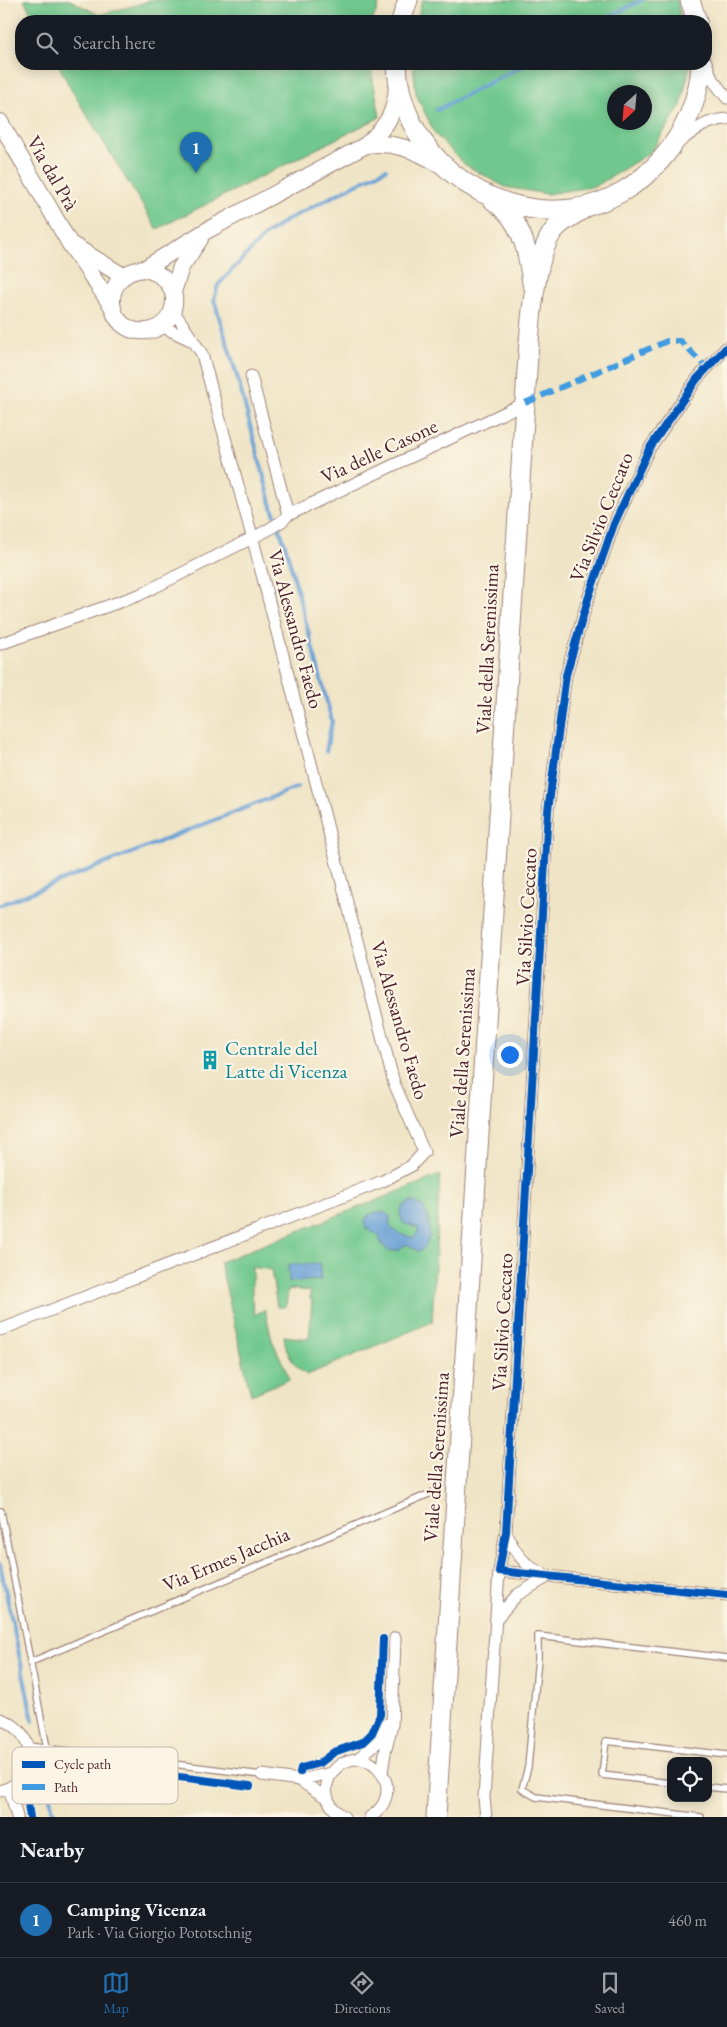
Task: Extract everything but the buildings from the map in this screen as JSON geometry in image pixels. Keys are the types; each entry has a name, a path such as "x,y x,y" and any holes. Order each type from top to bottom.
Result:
{"main road":[{"path":"403,15 408,0"},
{"path":"690,0 695,15"},
{"path":"397,70 402,99 408,115 430,152 448,170 465,183 488,196 508,203 542,210 572,209 588,206 628,188 652,170 680,133 693,104 700,70"},
{"name":"Viale della Serenissima","path":"488,196 512,218 520,232 526,247 534,292"},
{"name":"Viale della Serenissima","path":"436,1817 525,403 534,292 544,247 556,228 588,206"}],"street":[{"path":"144,269 206,231 366,145 385,126 391,116 396,94 397,70"},
{"path":"709,70 712,79 727,98"},
{"path":"670,148 704,123 727,119"},
{"name":"Via dal Prà","path":"0,122 70,244 112,306"},
{"path":"366,145 384,144 410,149 448,170"},
{"path":"173,292 181,267 190,251 206,231"},
{"name":"Via dal Prà","path":"70,244 123,276"},
{"path":"144,269 154,271 169,283 174,301 173,310 169,318 161,326 142,332 131,330 119,320 112,306 113,290 123,276 136,270 144,269"},
{"path":"173,310 202,354 252,536"},
{"path":"161,326 194,342"},
{"name":"Via Silvio Ceccato","path":"499,1571 506,1532 548,811 566,675 588,599 614,524 649,449 697,379 727,346"},
{"path":"251,376 285,518"},
{"name":"Via delle Casone","path":"0,644 140,595 252,536 266,531 285,518 525,403"},
{"name":"Via Alessandro Faedo","path":"0,1330 383,1181 411,1166 424,1152 394,1083 252,536"},
{"path":"506,1532 518,1555 531,1567 548,1576"},
{"path":"486,1817 484,1798 499,1571 727,1595"},
{"path":"496,1619 517,1595 548,1576"},
{"path":"370,1817 382,1811 387,1790 382,1773 391,1731 395,1638"},
{"path":"357,1759 367,1752 382,1736 392,1706"},
{"path":"0,1719 11,1723 18,1729 28,1746"},
{"path":"327,1798 327,1781 331,1773 346,1761 357,1759 367,1761 382,1773"},
{"path":"262,1775 299,1780 331,1773"},
{"path":"299,1780 327,1798 336,1812 344,1817"},
{"path":"5,1789 17,1817"}],"lane":[{"name":"Via Ermes Jacchia","path":"30,1662 436,1491"},
{"path":"1,1511 48,1747"},
{"path":"701,1817 536,1797 522,1789 528,1767 538,1658 538,1636 727,1658"},
{"path":"667,1782 602,1774 606,1741 727,1756"},
{"path":"28,1746 38,1747"},
{"path":"178,1764 262,1775"},
{"path":"712,1787 727,1789"}],"green space":[{"path":"24,0 70,0 99,15 32,15"},
{"path":"149,0 381,0 375,15 99,15"},
{"path":"422,0 677,0 680,15 418,15"},
{"path":"61,70 371,70 380,117 157,229 72,91"},
{"path":"414,70 689,70 681,105 651,152 596,186 547,194 505,187 464,164 435,134 416,94"},
{"path":"440,1175 432,1322 307,1375 297,1367 291,1358 286,1348 284,1336 309,1339 312,1299 310,1299 310,1291 288,1289 286,1307 277,1307 271,1270 252,1267 252,1300 255,1315 265,1309 272,1340 290,1379 251,1395 220,1262"}],"water":[{"path":"411,1201 423,1206 425,1211 430,1229 426,1245 422,1250 418,1251 407,1244 399,1250 389,1251 382,1245 379,1236 366,1228 364,1221 370,1214 383,1212 390,1216 390,1225 393,1230 406,1236 414,1237 418,1232 418,1228 403,1223 400,1214 402,1207"},
{"path":"319,1263 321,1280 289,1282 288,1265"}],"waterway":[{"path":"613,15 642,0"},
{"path":"437,110 514,70"},
{"path":"326,751 332,721 286,548 272,507 237,376 214,300 218,285 265,235 287,220 386,169"},
{"path":"0,905 298,787"},
{"path":"0,1564 33,1721"},
{"path":"51,1804 54,1817"}],"marked path":[{"path":"525,403 667,341 680,341 707,368"}],"cycle path":[{"path":"727,347 697,379 649,449 614,524 588,599 566,675 548,811 506,1532 499,1571 727,1595"},
{"path":"300,1772 301,1768 320,1763 334,1752 363,1742 372,1733 380,1715 383,1639"},
{"path":"178,1777 250,1786"},
{"path":"29,1804 30,1817"}],"place":[{"name":"Camping Vicenza","path":"196,173"},
{"name":"Centrale del Latte di Vicenza","path":"210,1060"}]}
